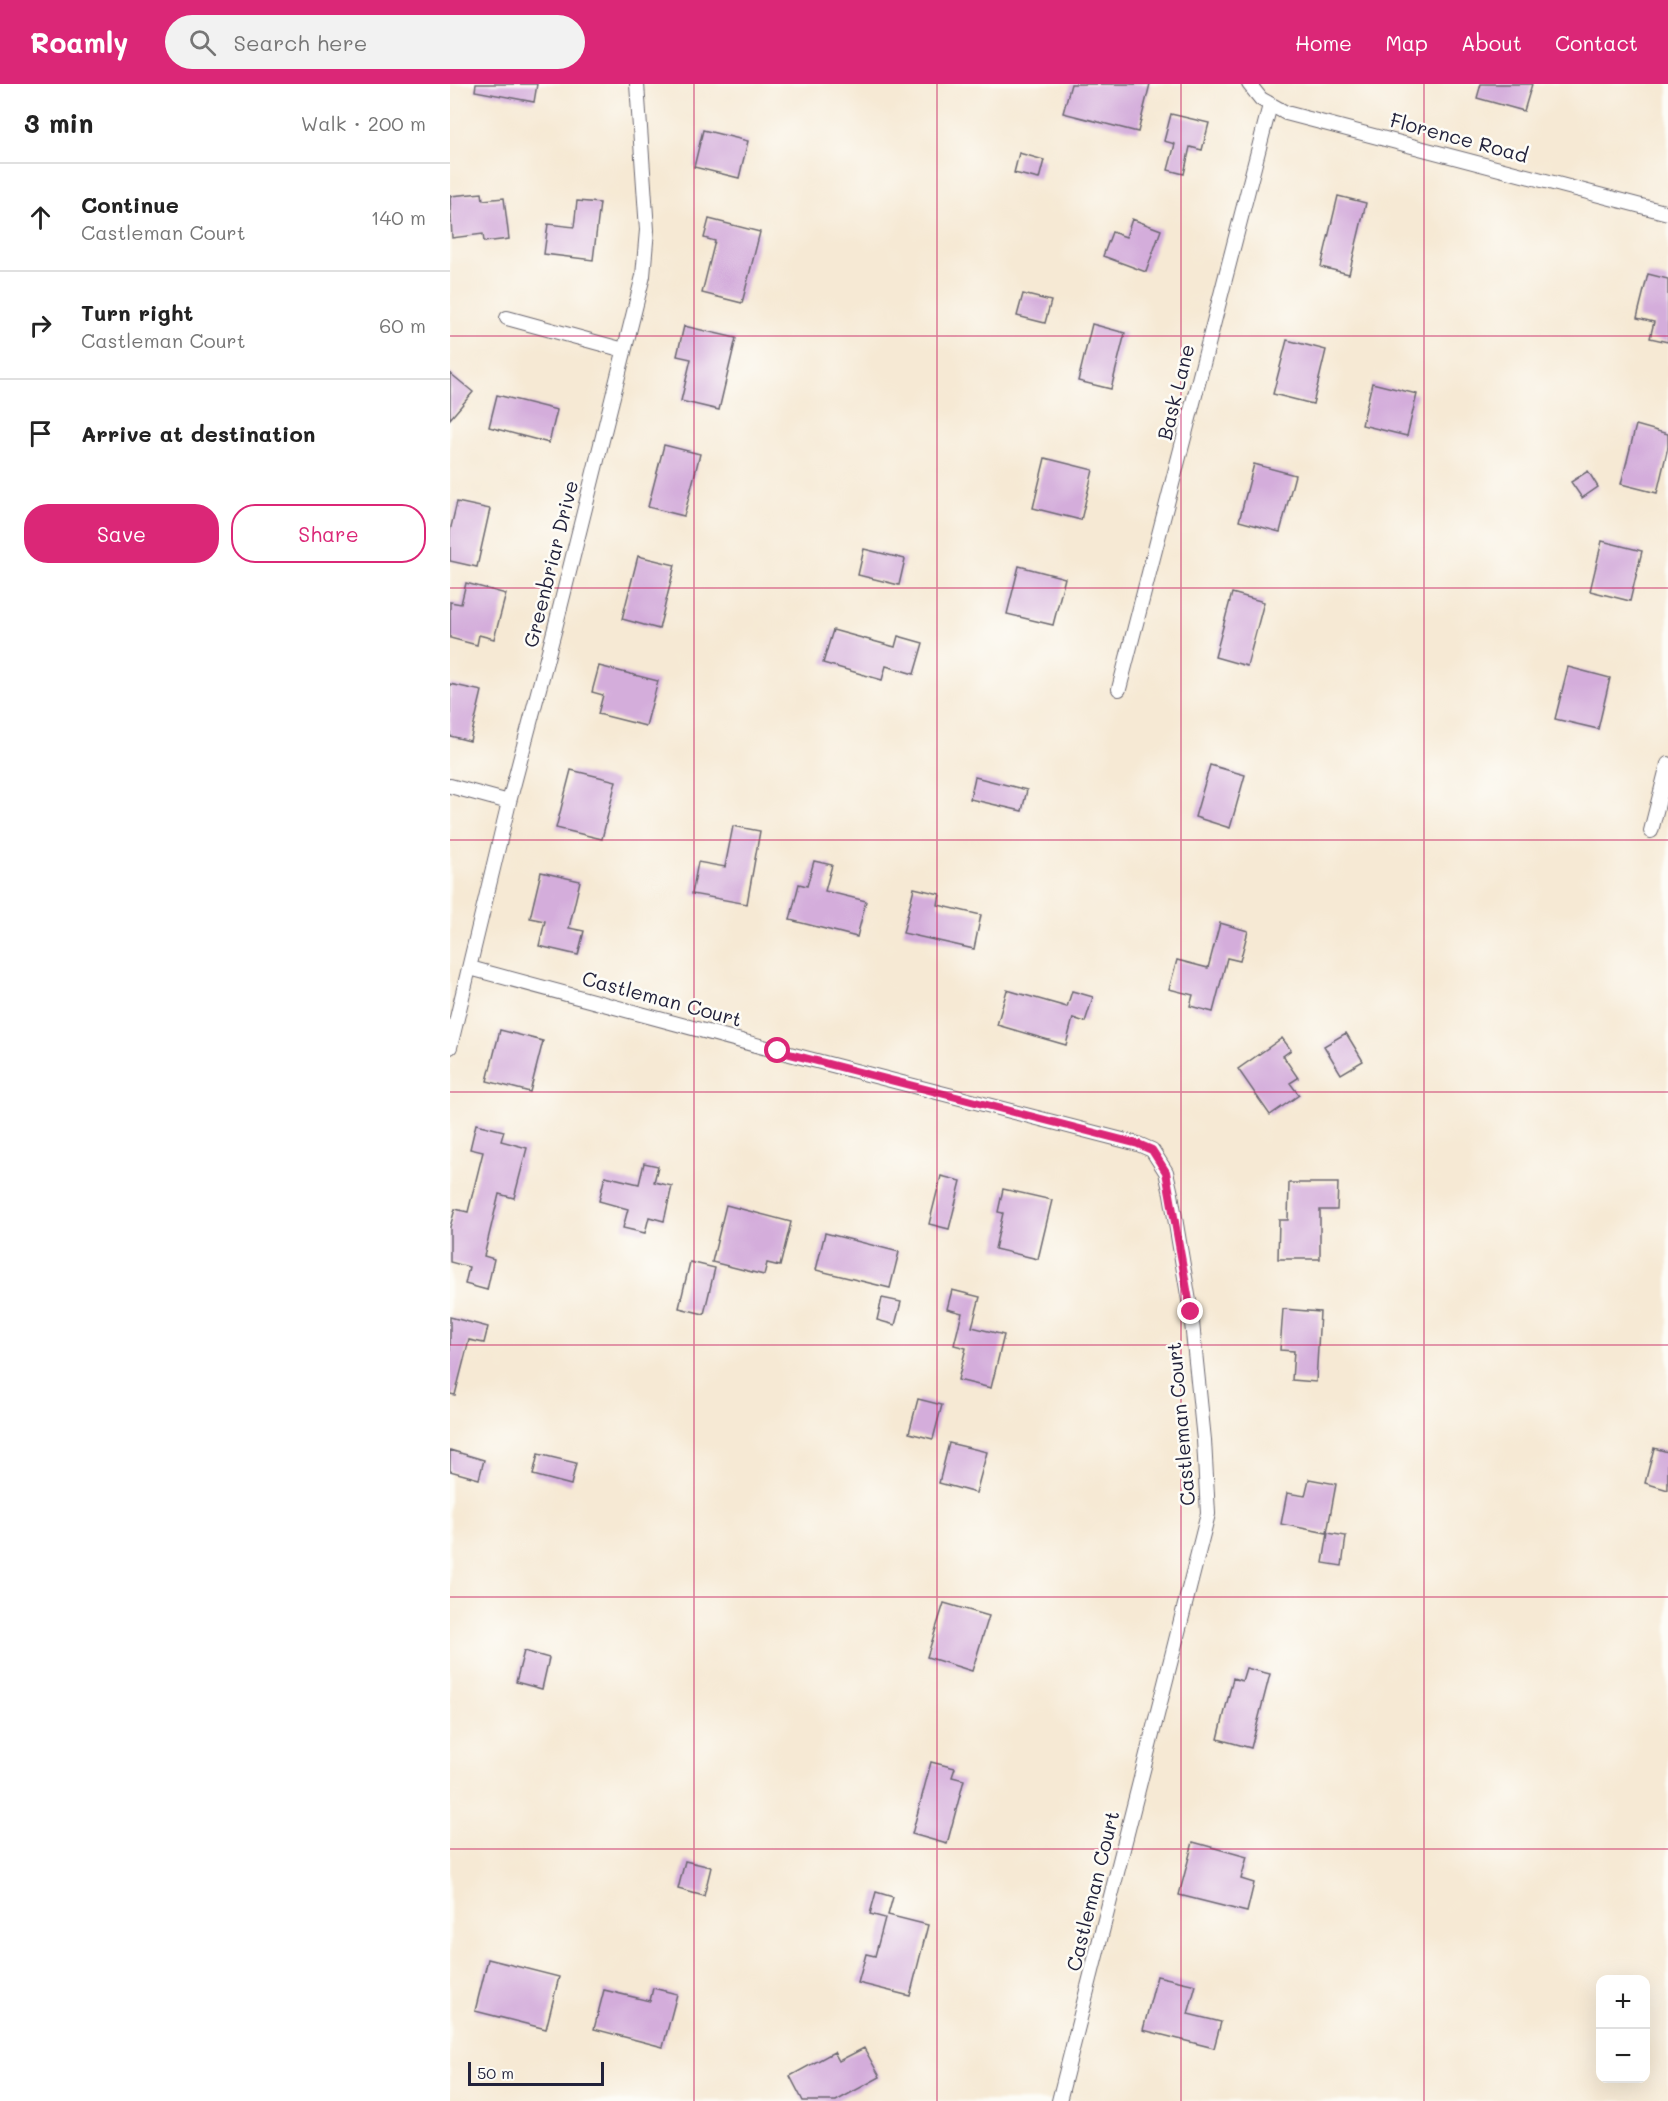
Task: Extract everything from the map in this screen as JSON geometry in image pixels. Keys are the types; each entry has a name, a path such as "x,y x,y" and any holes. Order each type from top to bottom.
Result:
{"street":[{"name":"Greenbriar Drive","path":"450,1047 509,802 643,276 647,230 637,84"},
{"name":"Florence Road","path":"1249,84 1261,99 1296,116 1668,213"},
{"name":"Bask Lane","path":"1119,689 1270,105"},
{"path":"507,318 624,350"},
{"path":"1651,831 1668,764"},
{"path":"450,786 509,802"},
{"name":"Castleman Court","path":"470,968 788,1054 1138,1144 1152,1150 1166,1172 1191,1312 1204,1440 1208,1514 1059,2101"}],"building":[{"path":"476,84 537,84 534,102 475,91"},
{"path":"1071,84 1150,84 1138,132 1063,113"},
{"path":"1481,84 1532,84 1524,111 1477,98"},
{"path":"1171,114 1209,123 1202,150 1190,147 1184,174 1168,170 1175,144 1164,141"},
{"path":"703,130 748,141 739,178 694,167"},
{"path":"1019,153 1044,160 1039,179 1014,173"},
{"path":"482,193 483,200 504,198 509,239 484,242 483,234 452,238 450,196"},
{"path":"1338,196 1366,203 1349,274 1321,267"},
{"path":"577,201 600,203 593,260 544,254 548,224 574,227"},
{"path":"709,219 760,232 742,303 702,293 715,241 704,238"},
{"path":"1132,219 1161,230 1146,272 1103,256 1112,232 1126,237"},
{"path":"1648,274 1668,279 1668,342 1650,338 1654,322 1637,318"},
{"path":"1023,294 1051,301 1045,323 1017,316"},
{"path":"1092,324 1125,333 1111,389 1078,381"},
{"path":"684,326 736,338 719,410 681,401 691,359 677,356"},
{"path":"1287,340 1326,350 1313,404 1273,394"},
{"path":"450,373 473,392 450,419"},
{"path":"1372,383 1417,394 1407,436 1362,425"},
{"path":"497,395 557,410 549,443 489,427"},
{"path":"1636,425 1668,434 1668,447 1657,493 1621,484"},
{"path":"664,445 700,454 684,516 648,507"},
{"path":"1045,458 1093,470 1081,520 1033,508"},
{"path":"1254,464 1295,475 1280,532 1239,521"},
{"path":"1588,471 1598,487 1582,498 1571,482"},
{"path":"457,502 490,509 477,567 450,561 450,531"},
{"path":"1602,541 1642,551 1630,601 1590,591"},
{"path":"864,549 905,559 899,585 858,575"},
{"path":"638,556 675,565 659,629 622,619"},
{"path":"1019,566 1065,578 1053,625 1007,614"},
{"path":"466,583 506,594 494,639 479,635 477,645 450,638 450,602 461,604"},
{"path":"1232,593 1264,602 1247,666 1215,657"},
{"path":"833,630 895,647 898,636 923,643 914,674 886,666 882,680 823,663"},
{"path":"599,666 658,681 646,726 598,714 603,695 592,692"},
{"path":"1568,667 1610,678 1598,729 1555,719"},
{"path":"450,684 482,691 470,741 450,736"},
{"path":"1210,765 1245,775 1230,828 1195,817"},
{"path":"571,770 616,781 602,839 556,828"},
{"path":"975,777 1027,790 1022,811 970,799"},
{"path":"733,826 760,831 747,904 692,894 698,862 725,867"},
{"path":"814,861 832,865 825,891 866,901 857,937 790,920 799,884 807,886"},
{"path":"541,872 580,881 569,928 584,931 578,955 539,946 545,921 530,918"},
{"path":"914,888 940,894 938,905 981,915 974,949 903,933"},
{"path":"1220,923 1248,931 1240,961 1227,958 1213,1012 1190,1006 1193,995 1169,989 1177,960 1208,968"},
{"path":"1007,990 1067,1007 1072,991 1093,997 1085,1022 1073,1018 1066,1045 997,1025"},
{"path":"500,1030 543,1041 530,1092 487,1081"},
{"path":"1346,1033 1363,1061 1341,1074 1324,1046"},
{"path":"1282,1038 1291,1050 1283,1056 1298,1078 1290,1083 1299,1095 1270,1115 1238,1069"},
{"path":"476,1124 504,1131 501,1141 527,1148 514,1198 499,1194 484,1256 494,1259 487,1290 465,1284 469,1267 450,1262 450,1227 455,1209 468,1212 483,1152 470,1149"},
{"path":"644,1163 658,1166 654,1182 672,1186 664,1221 649,1217 645,1233 623,1228 628,1209 599,1201 605,1176 639,1184"},
{"path":"941,1176 961,1181 949,1229 929,1224"},
{"path":"1289,1183 1338,1183 1337,1210 1320,1210 1320,1259 1278,1259 1279,1220 1288,1220"},
{"path":"1003,1189 1052,1200 1038,1259 995,1249 1003,1213 998,1212"},
{"path":"726,1205 791,1222 780,1266 767,1263 764,1275 712,1262"},
{"path":"825,1233 899,1252 890,1288 816,1270"},
{"path":"690,1262 715,1268 704,1314 679,1308"},
{"path":"952,1290 980,1297 972,1327 1004,1335 991,1388 958,1380 966,1348 954,1345 962,1313 947,1309"},
{"path":"882,1298 901,1302 895,1325 877,1320"},
{"path":"1283,1309 1320,1312 1316,1382 1292,1380 1294,1351 1280,1350"},
{"path":"450,1317 488,1327 484,1343 469,1340 455,1395 450,1394"},
{"path":"918,1399 942,1405 933,1439 909,1433"},
{"path":"949,1443 987,1452 976,1493 939,1483"},
{"path":"1654,1448 1668,1452 1668,1490 1645,1483"},
{"path":"450,1450 484,1460 479,1479 450,1471"},
{"path":"538,1454 576,1463 571,1485 533,1475"},
{"path":"1309,1479 1336,1484 1327,1533 1281,1524 1287,1493 1305,1496"},
{"path":"1328,1533 1346,1536 1342,1566 1323,1563"},
{"path":"944,1603 989,1616 972,1671 927,1657"},
{"path":"524,1651 549,1658 542,1689 516,1682"},
{"path":"1246,1668 1270,1674 1251,1748 1218,1739 1233,1678 1242,1681"},
{"path":"931,1762 955,1768 952,1777 964,1780 947,1844 912,1834"},
{"path":"1193,1842 1247,1857 1241,1879 1254,1883 1247,1912 1179,1895"},
{"path":"685,1861 711,1867 704,1896 678,1889"},
{"path":"876,1892 893,1897 888,1915 928,1925 910,1996 858,1983 866,1954 875,1956 885,1918 870,1914"},
{"path":"488,1959 559,1977 546,2029 475,2011"},
{"path":"1157,1976 1196,1985 1188,2014 1221,2022 1214,2048 1143,2030"},
{"path":"653,1988 677,1994 663,2047 594,2029 604,1990 650,2001"},
{"path":"864,2048 880,2077 836,2101 803,2101 790,2076 834,2052 839,2061"}],"route":[{"path":"778,1051 1138,1144 1152,1150 1166,1172 1191,1312"}]}
